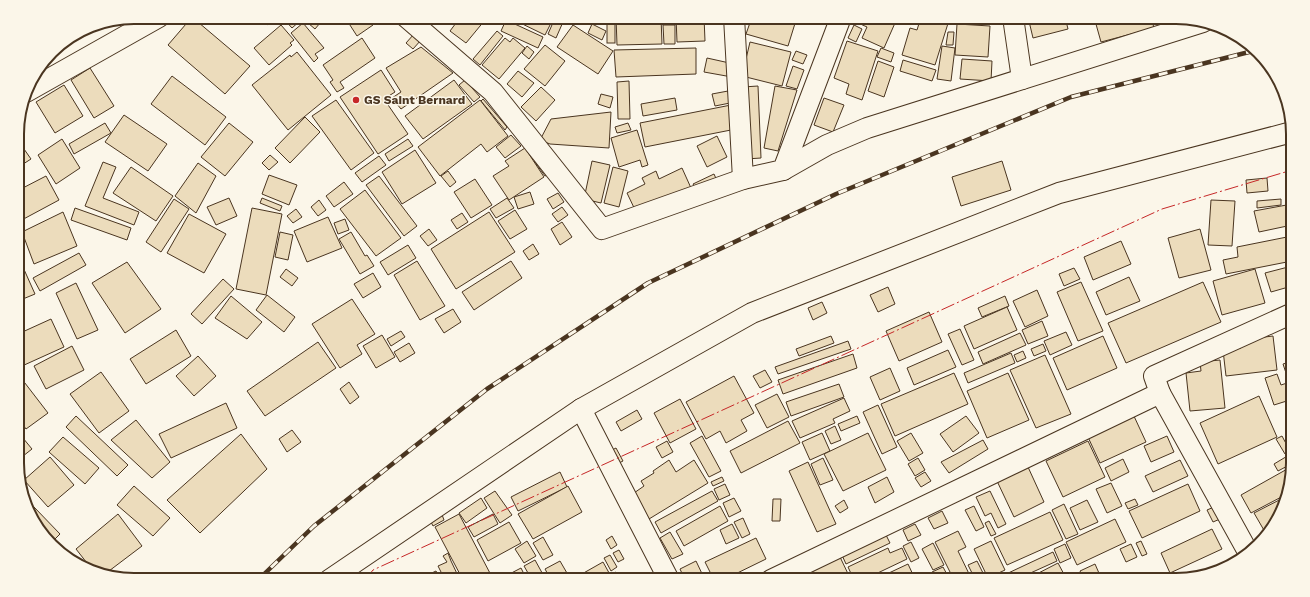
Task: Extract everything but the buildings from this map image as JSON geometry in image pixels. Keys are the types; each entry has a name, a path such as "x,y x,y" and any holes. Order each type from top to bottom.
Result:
{"street":[{"path":"34,88 147,24"},
{"path":"414,24 493,92 602,229 743,179 783,170 827,145 867,128 1193,25"},
{"path":"734,24 743,179"},
{"path":"783,170 838,24"},
{"path":"1014,24 1022,79"},
{"path":"338,573 581,409 752,313 1059,193 1286,134"},
{"path":"1246,548 1160,393 1154,376 1286,316"},
{"path":"786,573 1160,393"},
{"path":"581,409 665,573"}],"railway":[{"path":"265,573 314,526 487,389 648,283 836,194 1071,97 1249,52"}],"power":[{"path":"371,573 373,570 1162,209 1286,172"}],"place":[{"name":"GS Saint Bernard","path":"356,100"}]}
